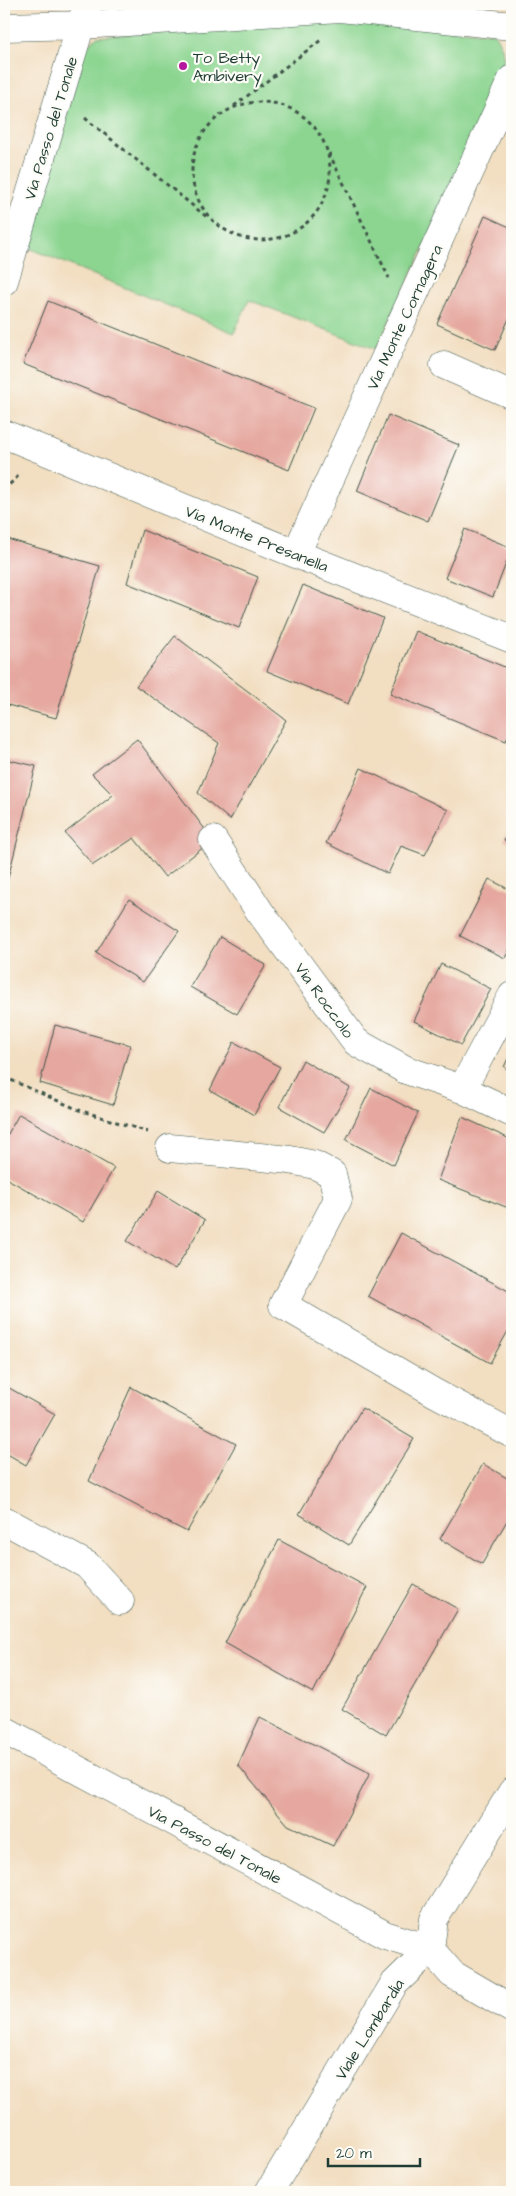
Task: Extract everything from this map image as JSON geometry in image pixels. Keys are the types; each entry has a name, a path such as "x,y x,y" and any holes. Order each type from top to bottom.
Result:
{"street":[{"path":"4,26 84,14 341,6 512,26"},
{"name":"Via Passo del Tonale","path":"4,281 84,14"},
{"name":"Via Monte Cornagera","path":"296,554 512,79"},
{"path":"444,365 512,395"},
{"name":"Via Monte Presanella","path":"4,434 296,554 512,639"},
{"name":"Via Roccolo","path":"213,840 260,912 356,1042 406,1070 462,1088 512,1113"},
{"path":"462,1088 512,996"},
{"path":"170,1148 290,1160 315,1165 332,1174 338,1199 284,1305 435,1393 512,1434"},
{"path":"4,1520 87,1565 120,1601"},
{"name":"Via Passo del Tonale","path":"4,1730 385,1935 430,1949"},
{"path":"512,1792 434,1919 430,1949 452,1974 512,2010"},
{"name":"Viale Lombardia","path":"269,2192 394,1984 430,1949"}],"path":[{"path":"216,225 200,207 192,185 191,162 198,140 212,121 323,39"},
{"path":"60,97 216,225 236,237 258,241 281,238 301,228 317,213 328,193 331,170 326,148"},
{"path":"232,108 254,102 278,104 299,113 315,128 406,313"},
{"path":"4,1077 79,1110 153,1134 170,1148"}],"green space":[{"path":"335,19 494,33 503,53 500,86 376,349 249,300 234,333 29,248 86,46 97,37"}],"building":[{"path":"4,101 10,103 4,122"},
{"path":"512,103 512,133 501,127"},
{"path":"485,216 512,228 512,312 495,350 437,324"},
{"path":"48,301 314,408 289,470 23,364"},
{"path":"388,415 459,445 428,521 357,491"},
{"path":"465,529 512,548 493,597 445,578"},
{"path":"142,530 258,577 239,628 127,583"},
{"path":"4,538 100,566 56,718 4,704"},
{"path":"303,585 383,618 348,704 267,671"},
{"path":"416,631 512,670 512,726 506,741 390,694"},
{"path":"175,636 286,720 230,820 198,793 219,743 136,686"},
{"path":"137,739 213,840 165,877 134,838 93,865 65,833 113,795 92,774"},
{"path":"4,759 36,766 4,894"},
{"path":"361,768 448,810 425,855 401,846 388,874 326,843"},
{"path":"512,823 512,845 504,840"},
{"path":"489,879 512,891 512,944 505,958 460,936"},
{"path":"129,899 179,931 143,982 96,953"},
{"path":"220,937 266,965 237,1014 190,987"},
{"path":"441,964 491,989 461,1045 414,1021"},
{"path":"55,1025 130,1045 113,1105 40,1083"},
{"path":"234,1042 280,1067 254,1115 210,1090"},
{"path":"512,1050 512,1072 504,1067"},
{"path":"303,1060 350,1088 324,1132 279,1107"},
{"path":"371,1088 418,1113 394,1165 346,1140"},
{"path":"19,1114 114,1168 83,1222 4,1177 4,1141"},
{"path":"462,1117 512,1140 511,1209 438,1180"},
{"path":"158,1191 205,1220 175,1270 127,1241"},
{"path":"401,1233 512,1293 512,1324 490,1363 368,1296"},
{"path":"4,1385 55,1414 26,1465 4,1452"},
{"path":"131,1387 236,1444 187,1532 89,1481"},
{"path":"362,1408 414,1439 349,1545 299,1514"},
{"path":"483,1464 512,1481 512,1512 482,1564 440,1539"},
{"path":"279,1540 367,1587 313,1693 225,1643"},
{"path":"413,1584 458,1609 386,1735 342,1709"},
{"path":"260,1717 370,1773 333,1846 288,1825 238,1765"}],"place":[{"name":"To Betty Ambivery","path":"183,66"}]}
